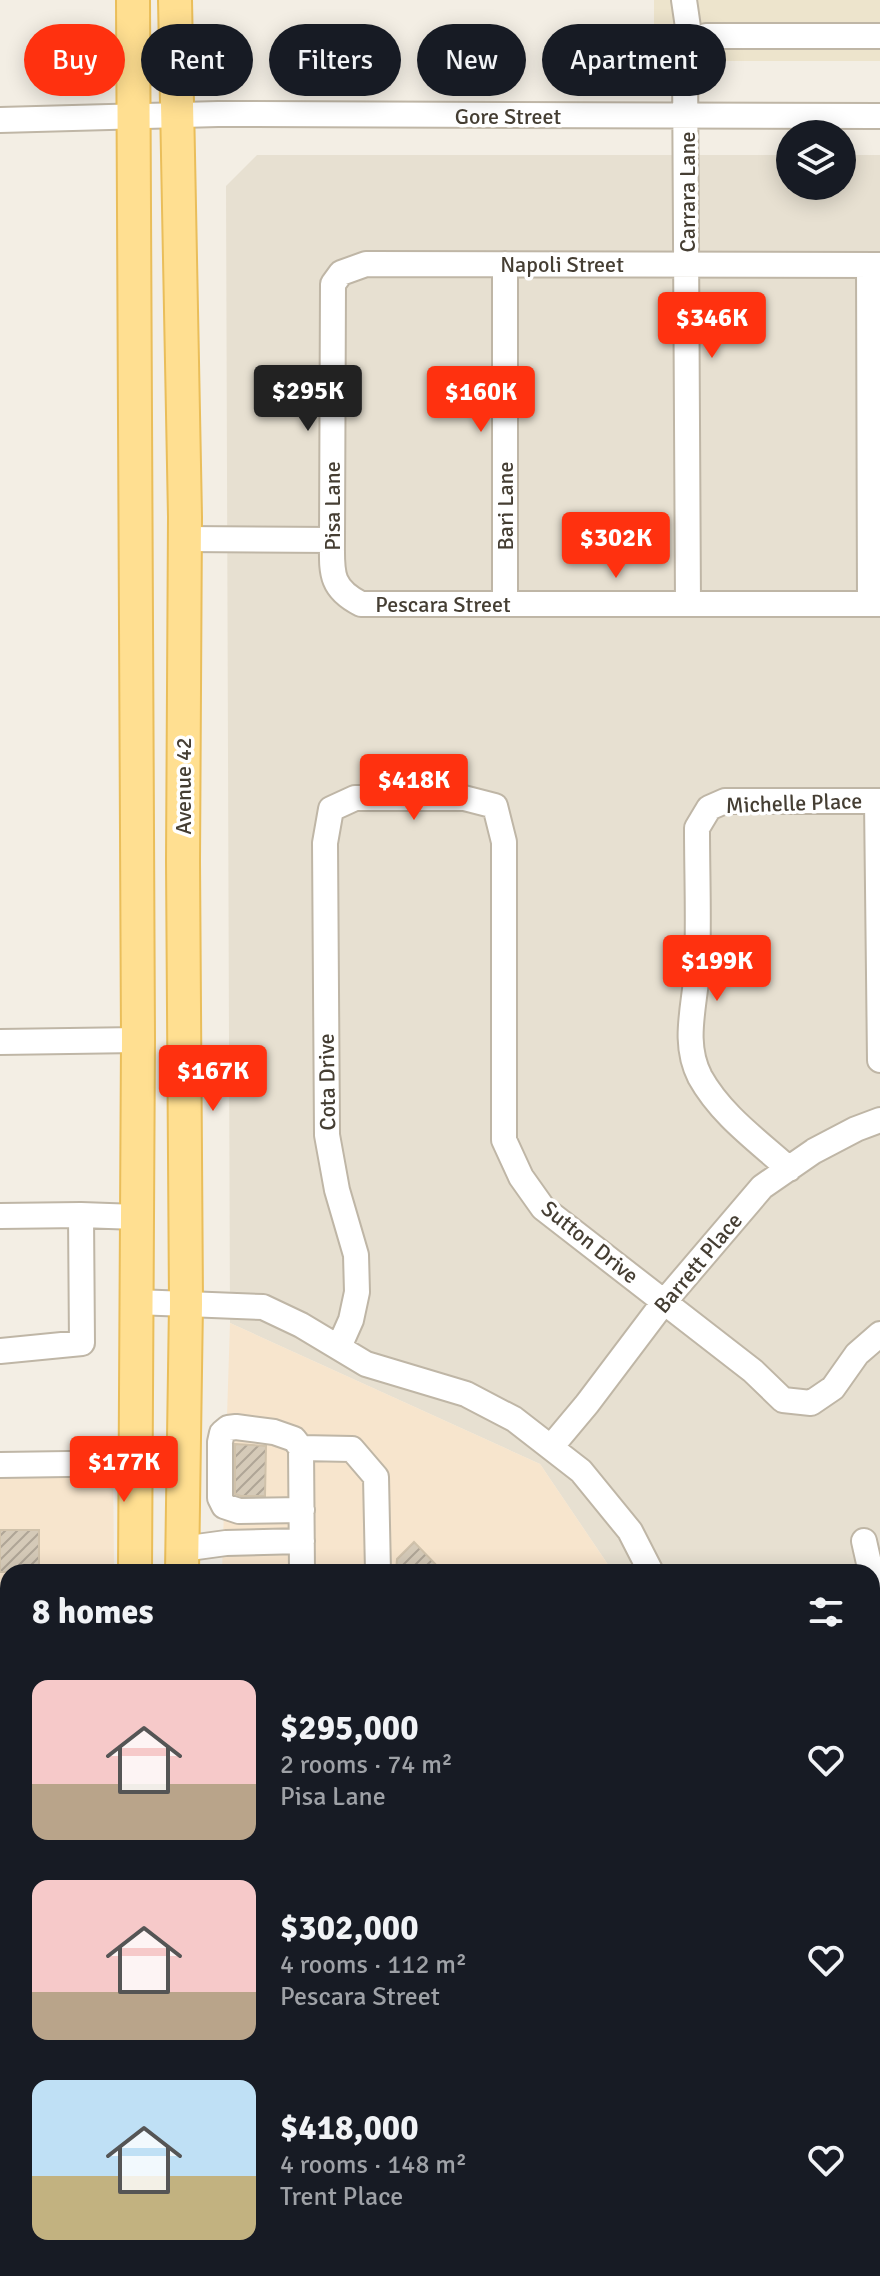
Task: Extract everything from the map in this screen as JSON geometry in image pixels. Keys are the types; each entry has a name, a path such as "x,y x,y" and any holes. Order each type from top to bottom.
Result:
{"main road":[{"name":"Avenue 42","path":"133,0 138,1040 135,1564"},
{"name":"Avenue 42","path":"175,0 185,539 183,861 186,1304 182,1560"},
{"path":"136,1391 153,1442 154,1534 158,1544 182,1560"}],"street":[{"name":"Carrara Lane","path":"684,0 688,24"},
{"path":"726,36 880,36"},
{"name":"Carrara Lane","path":"686,96 688,604"},
{"name":"Gore Street","path":"0,120 177,115 880,116"},
{"name":"Napoli Street","path":"341,273 366,264 874,265"},
{"name":"Bari Lane","path":"505,264 505,604"},
{"path":"874,265 875,604"},
{"name":"Pisa Lane","path":"341,273 333,284 332,573 344,595"},
{"path":"185,539 332,540"},
{"name":"Pescara Street","path":"344,595 361,604 875,604"},
{"name":"Cota Drive","path":"339,1347 351,1320 357,1292 356,1255 337,1190 327,1135 325,843 331,809 355,798 464,798 495,806"},
{"name":"Michelle Place","path":"789,1169 718,1105 700,1076 690,1051 690,1017 697,969 697,828 709,808 725,801 879,801"},
{"path":"879,801 880,1060"},
{"name":"Sutton Drive","path":"495,806 504,842 504,1140 521,1177 543,1208 753,1371 783,1400 811,1403 833,1388 857,1354 880,1334"},
{"path":"0,1042 138,1040"},
{"name":"Barrett Place","path":"551,1447 664,1302 762,1187 814,1151 880,1120"},
{"path":"0,1351 82,1343 81,1215"},
{"path":"0,1216 137,1217"},
{"path":"136,1302 263,1307 301,1325 366,1364 466,1394 514,1419 581,1471 630,1531 647,1564"},
{"path":"302,1510 239,1511 224,1506 220,1498 222,1433 236,1427 284,1435 294,1439 301,1448 302,1510 302,1564"},
{"path":"301,1448 352,1449 376,1477 378,1564"},
{"path":"0,1465 136,1463"},
{"path":"182,1560 226,1543 302,1541"},
{"path":"864,1541 869,1564"}],"shaded area":[{"path":"654,0 880,0 880,61 726,61 726,24 654,24"},
{"path":"257,155 776,155 776,200 856,200 856,155 880,155 880,1564 608,1564 540,1464 230,1323 226,186"},
{"path":"230,1323 540,1464 608,1564 222,1564"},
{"path":"113,1453 114,1564 0,1564 0,1455"}],"building":[{"path":"235,1444 266,1446 265,1496 235,1494"},
{"path":"0,1530 39,1530 39,1564 0,1564"},
{"path":"414,1542 435,1564 397,1564 397,1559"}]}
